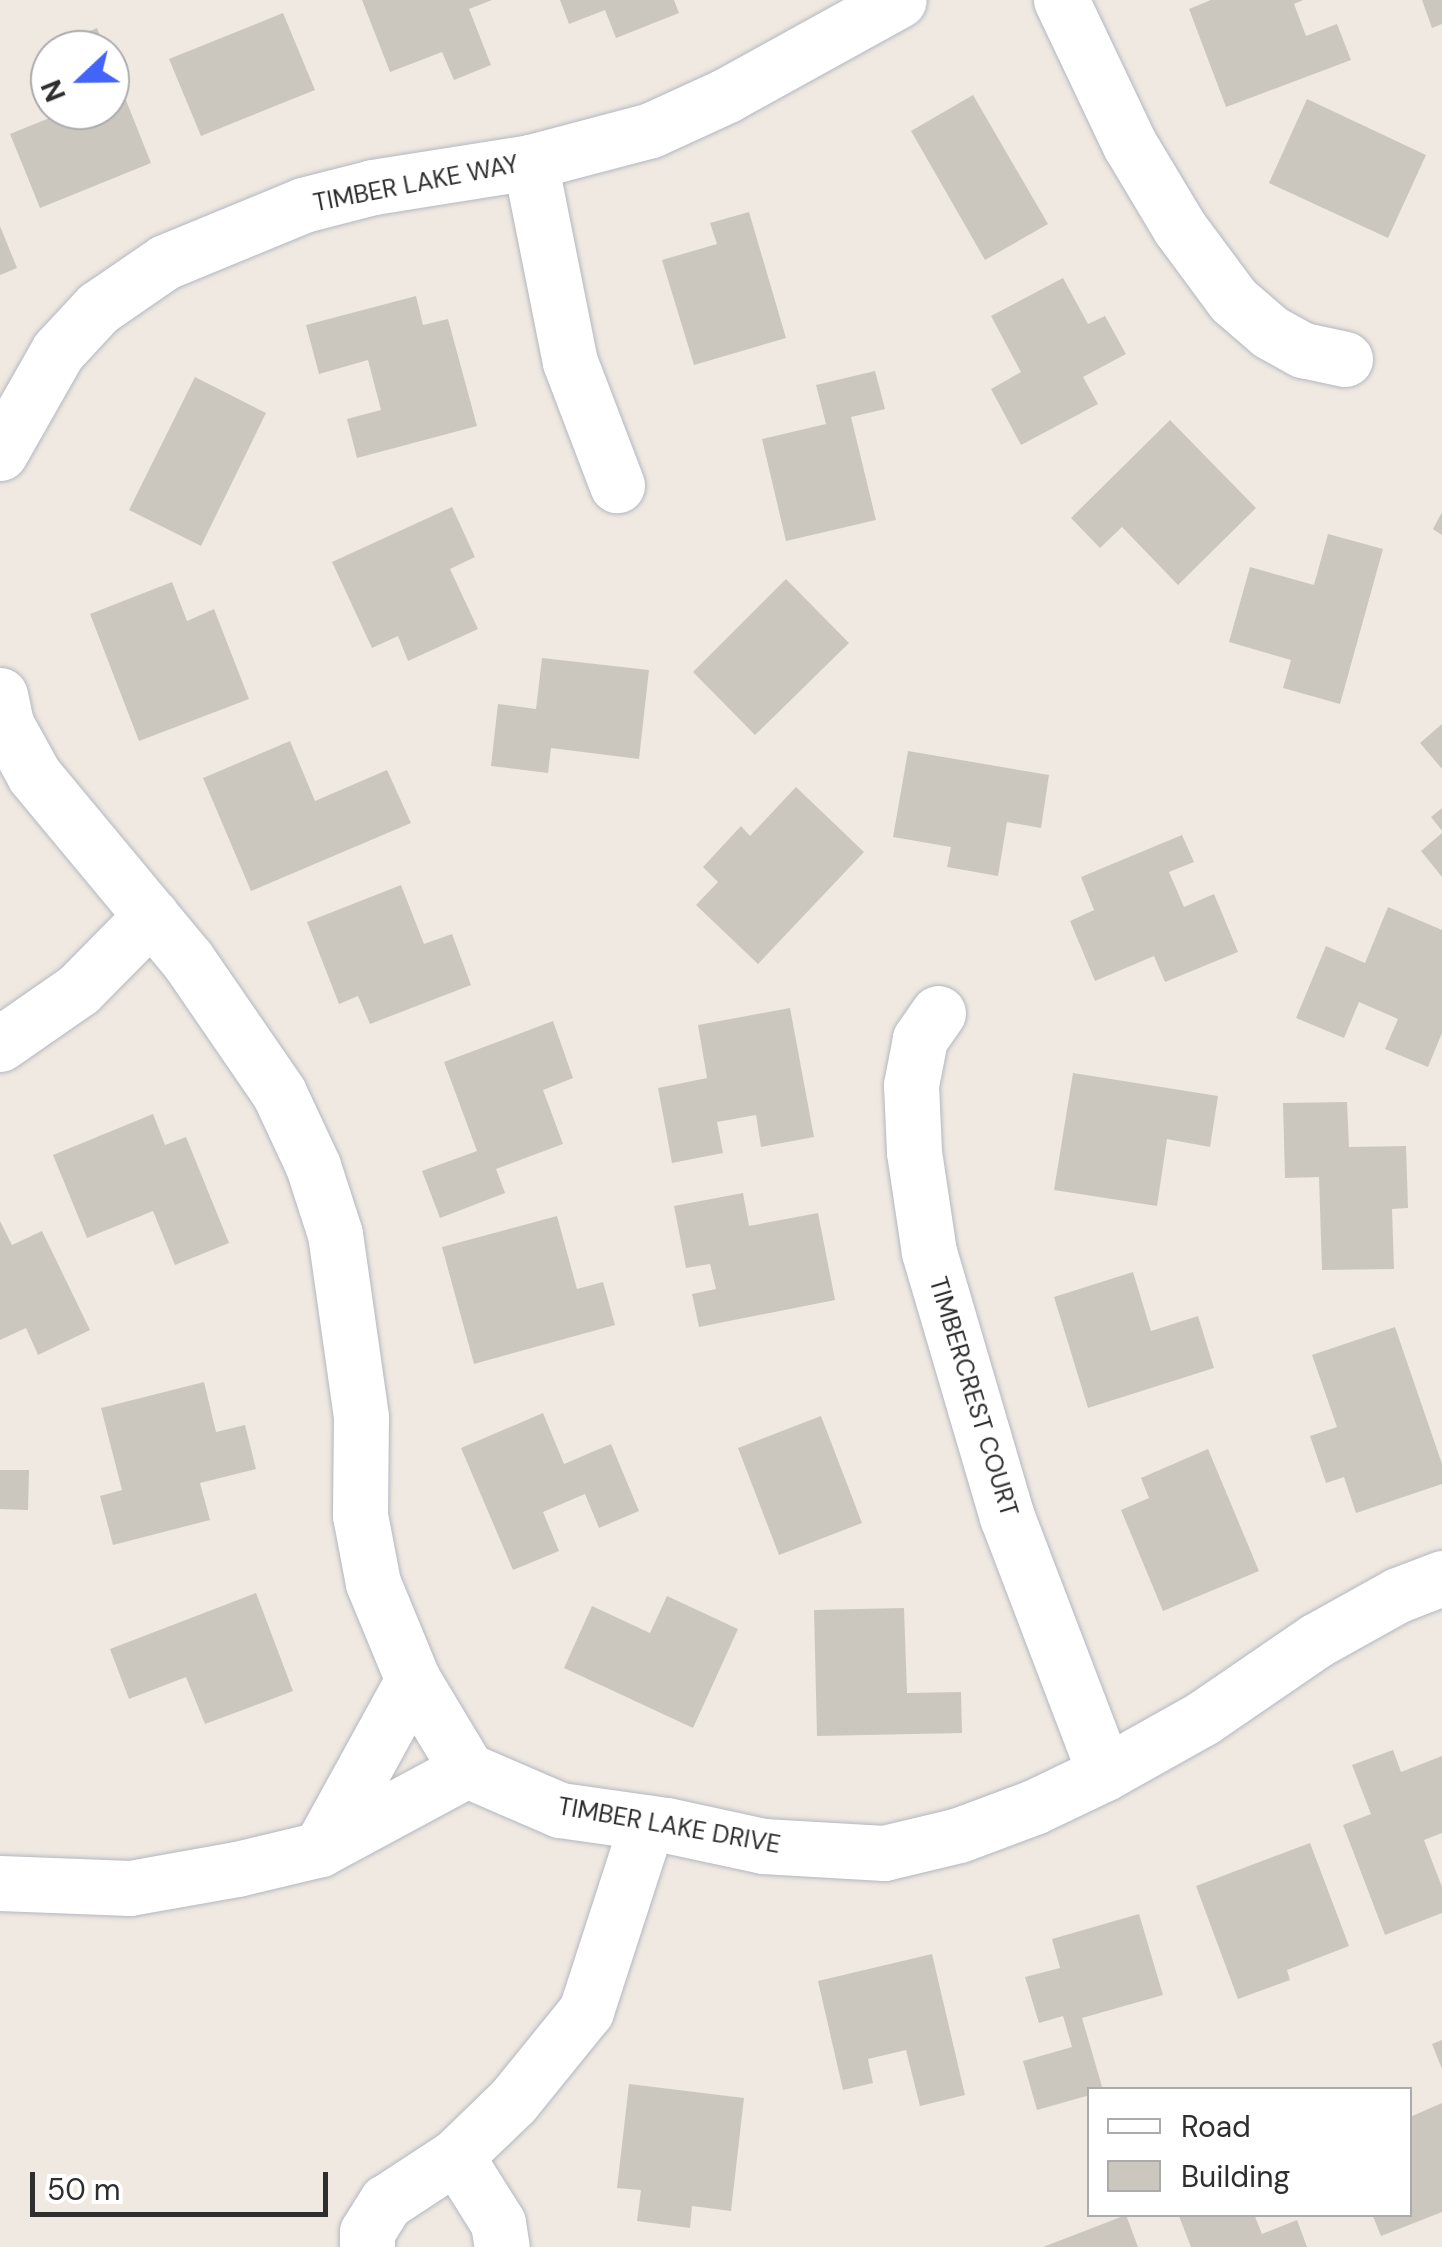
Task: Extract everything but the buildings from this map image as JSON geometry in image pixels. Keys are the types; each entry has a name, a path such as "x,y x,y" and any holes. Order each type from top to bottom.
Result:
{"street":[{"name":"TIMBER LAKE WAY","path":"0,454 58,351 98,308 165,262 302,205 373,187 530,162 650,130 728,94 899,0"},
{"path":"1061,0 1130,145 1180,228 1233,300 1270,332 1303,350 1345,359"},
{"path":"530,162 570,362 617,484"},
{"path":"0,695 6,724 34,775 187,959 279,1093 313,1166 336,1234 360,1418 360,1516 373,1583 413,1680 467,1770 320,1849 130,1888 0,1884"},
{"path":"0,1044 79,989 151,916"},
{"name":"TIMBERCREST COURT","path":"938,1013 920,1039 911,1084 914,1152 929,1252 1007,1517 1106,1772"},
{"name":"TIMBER LAKE DRIVE","path":"467,1770 560,1810 764,1846 884,1853 959,1835 1034,1807 1106,1772 1203,1718 1317,1640 1398,1595 1442,1578"},
{"path":"320,1849 413,1680"},
{"path":"367,2247 367,2232 386,2202 456,2156 514,2101 586,2011 647,1823"},
{"path":"456,2156 498,2224 502,2247"}]}
